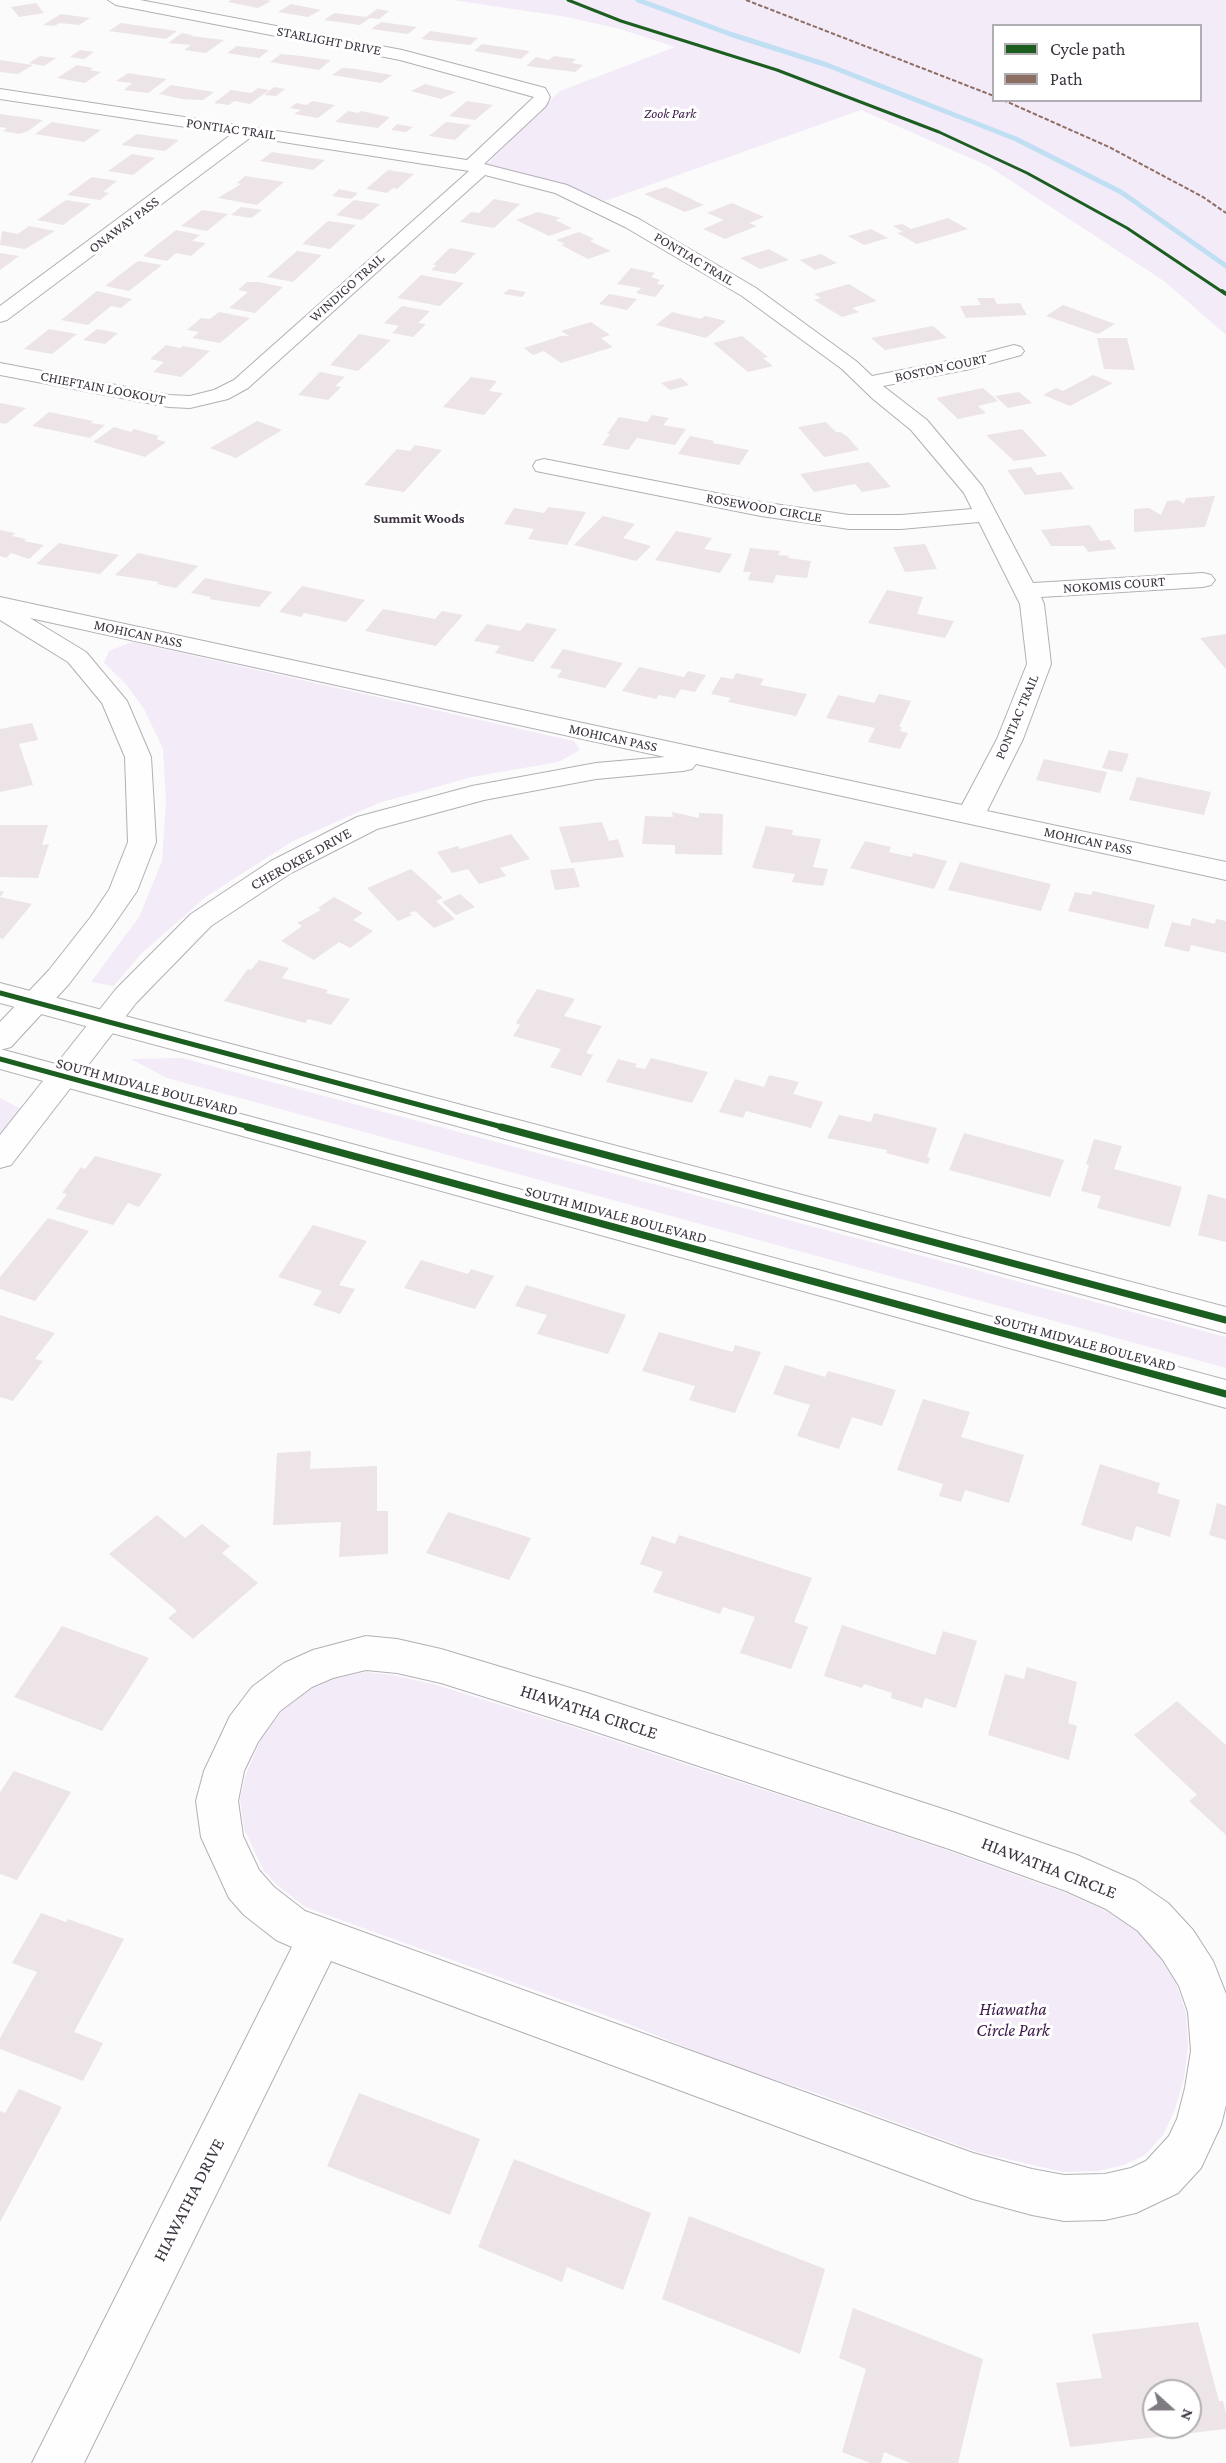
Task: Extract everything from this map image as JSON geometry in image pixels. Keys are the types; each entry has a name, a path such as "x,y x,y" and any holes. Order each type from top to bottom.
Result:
{"street":[{"name":"STARLIGHT DRIVE","path":"116,0 402,55 539,92"},
{"name":"WINDIGO TRAIL","path":"207,400 241,384 476,167 540,102 542,97 539,92"},
{"name":"PONTIAC TRAIL","path":"0,94 476,167 561,189 632,223 749,292 849,365 919,425 951,460 974,491 1032,604 1039,664 1010,739 971,815"},
{"name":"ONAWAY PASS","path":"0,316 247,131"},
{"name":"BOSTON COURT","path":"868,383 970,363 1014,351"},
{"name":"CHIEFTAIN LOOKOUT","path":"0,369 169,401 207,400"},
{"name":"ROSEWOOD CIRCLE","path":"544,466 761,509 849,522 901,522 986,515"},
{"name":"NOKOMIS COURT","path":"1026,591 1203,580"},
{"name":"MOHICAN PASS","path":"0,604 1226,871"},
{"path":"0,610 77,657 114,701 138,757 142,842 123,891 59,977 0,1040"},
{"name":"CHEROKEE DRIVE","path":"0,1157 126,996 201,920 281,867 368,823 481,792 596,771 714,760"},
{"path":"0,993 1226,1320"},
{"name":"SOUTH MIDVALE BOULEVARD","path":"0,1059 1226,1394"},
{"name":"HIAWATHA CIRCLE","path":"366,1653 397,1656 441,1666 587,1711 904,1815 1077,1875 1121,1895 1154,1917 1178,1945 1198,1976 1210,2012 1213,2051 1208,2088 1198,2125 1185,2152 1162,2177 1136,2190 1105,2197 1064,2198 973,2176 320,1937 291,1926 259,1900 244,1884 222,1837 217,1801 224,1771 244,1729 266,1699 298,1675 327,1662 366,1653"},
{"name":"HIAWATHA DRIVE","path":"57,2463 320,1937"}],"green space":[{"name":"Zook Park","path":"452,0 1226,0 1226,335 1164,281 988,166 861,110 605,201 564,184 487,164 560,91 675,47 620,29 567,17"},
{"path":"132,642 574,741 580,750 558,762 472,777 379,803 293,841 207,896 141,954 114,986 91,982 139,917 162,861 166,801 163,749 144,709 125,683 104,663 109,651"},
{"path":"182,1058 1226,1337 1226,1368 167,1078 131,1059"},
{"path":"0,1098 21,1109 0,1143"},
{"name":"Hiawatha Circle Park","path":"366,1672 433,1684 579,1729 943,1849 1071,1895 1111,1913 1139,1932 1158,1955 1176,1983 1186,2013 1188,2047 1184,2079 1174,2112 1163,2135 1145,2155 1124,2165 1098,2171 1063,2172 977,2152 813,2092 729,2065 626,2023 305,1907 276,1884 264,1871 244,1829 240,1799 246,1774 262,1737 282,1711 309,1690 333,1679"}],"building":[{"path":"231,0 271,1 258,8 228,2"},
{"path":"36,3 44,13 19,17 11,7"},
{"path":"291,4 321,10 308,17 278,12"},
{"path":"377,9 389,11 379,19 370,18 360,25 324,20 334,13 366,17"},
{"path":"61,14 90,18 79,25 60,23 54,26 43,25"},
{"path":"381,22 417,27 408,34 371,29"},
{"path":"121,23 177,31 166,39 109,31"},
{"path":"430,31 478,38 470,45 421,39"},
{"path":"182,33 224,40 206,53 184,50 191,45 168,43"},
{"path":"482,44 530,51 521,59 474,51"},
{"path":"237,46 269,50 259,58 227,53"},
{"path":"80,50 94,52 84,59 70,57"},
{"path":"281,54 331,60 319,70 270,62"},
{"path":"40,56 56,58 44,66 29,63"},
{"path":"554,56 576,59 572,63 583,65 575,72 526,66 536,57 549,60"},
{"path":"0,60 33,65 18,74 0,72"},
{"path":"77,65 101,72 85,83 57,78"},
{"path":"342,68 392,75 381,83 332,75"},
{"path":"128,73 167,79 148,93 124,90 132,83 116,81"},
{"path":"425,84 456,92 441,99 411,91"},
{"path":"171,85 214,92 203,100 182,99 159,94"},
{"path":"274,87 285,89 276,96 264,95"},
{"path":"258,88 269,90 250,104 234,101 229,105 214,103 231,90 251,93"},
{"path":"312,101 335,105 318,118 294,114 301,110 290,108 296,103 307,105"},
{"path":"467,101 493,105 475,120 449,116"},
{"path":"348,111 358,113 361,111 390,117 378,128 335,122"},
{"path":"0,114 43,120 28,131 19,134 3,131 7,128 0,127"},
{"path":"52,122 101,130 84,142 35,134"},
{"path":"446,122 471,125 455,140 429,136"},
{"path":"397,124 413,127 406,132 391,130"},
{"path":"137,134 179,140 165,151 121,145"},
{"path":"272,152 325,160 313,170 260,161"},
{"path":"132,154 155,158 133,175 108,171"},
{"path":"388,170 414,174 397,189 393,188 387,193 366,189"},
{"path":"245,176 284,182 257,205 218,198 241,184 237,183"},
{"path":"92,177 117,181 103,192 109,193 100,200 67,195"},
{"path":"666,187 704,205 685,212 644,194"},
{"path":"339,189 358,193 351,199 332,196"},
{"path":"494,199 520,204 494,228 460,222 471,212 479,213"},
{"path":"66,200 91,204 63,225 37,220"},
{"path":"354,200 380,204 362,220 336,215"},
{"path":"732,203 764,217 749,223 757,226 725,239 703,229 724,220 707,213"},
{"path":"241,207 262,210 251,218 231,215"},
{"path":"202,210 228,214 207,231 181,226"},
{"path":"538,212 561,218 555,220 572,228 549,236 516,220"},
{"path":"948,218 968,229 917,244 897,233 903,232 893,226 902,224 911,229"},
{"path":"328,221 356,225 330,249 302,244"},
{"path":"29,226 55,231 25,249 0,245 2,231 18,234"},
{"path":"871,229 888,238 864,245 848,236"},
{"path":"176,230 200,235 192,241 206,243 191,256 176,253 167,261 143,256"},
{"path":"579,232 594,239 590,241 611,251 588,259 556,240"},
{"path":"450,248 476,253 455,274 431,270 437,265 433,265"},
{"path":"769,249 789,260 760,269 740,258"},
{"path":"297,251 322,255 293,282 267,277"},
{"path":"0,253 19,256 0,270"},
{"path":"821,254 837,263 815,270 800,260"},
{"path":"138,261 162,265 129,291 105,286"},
{"path":"631,268 655,273 651,277 660,280 657,284 665,285 655,297 636,293 641,288 617,284"},
{"path":"421,275 464,283 440,306 397,298"},
{"path":"247,282 283,287 255,313 229,308 248,292 238,290"},
{"path":"849,284 877,301 852,308 859,312 842,317 814,300 821,298 814,294"},
{"path":"509,289 526,292 522,297 503,294"},
{"path":"97,291 132,299 121,308 111,306 88,325 61,320"},
{"path":"609,294 637,299 627,310 599,304"},
{"path":"977,298 994,298 997,304 1020,303 1027,315 966,318 960,306 981,305"},
{"path":"1063,305 1115,324 1098,334 1046,316"},
{"path":"402,306 430,311 418,323 426,324 413,337 392,333 399,326 384,323"},
{"path":"219,312 250,318 220,343 192,338 199,332 187,330 201,318 210,319"},
{"path":"672,312 701,319 705,316 726,321 706,338 656,325"},
{"path":"591,322 610,335 601,338 613,347 561,363 544,351 533,355 524,348 561,336 569,336 561,331"},
{"path":"933,326 947,338 885,350 871,338"},
{"path":"49,329 77,334 52,354 24,349"},
{"path":"97,329 118,333 105,344 83,340"},
{"path":"359,334 391,340 358,371 330,365"},
{"path":"742,336 768,357 763,358 773,366 748,372 713,343"},
{"path":"1097,338 1127,338 1135,370 1104,369"},
{"path":"166,345 210,351 181,377 153,372 164,362 150,359"},
{"path":"320,372 345,377 335,386 341,387 328,400 298,395"},
{"path":"1093,375 1113,383 1070,406 1043,395 1056,388 1063,391"},
{"path":"471,377 497,381 489,391 503,393 484,415 443,407"},
{"path":"681,378 689,385 670,390 661,383"},
{"path":"983,388 998,401 978,406 986,413 958,419 936,398"},
{"path":"1019,392 1032,403 1008,408 995,396"},
{"path":"0,403 26,408 6,424 0,423"},
{"path":"49,412 105,425 90,438 32,426"},
{"path":"652,415 669,418 663,425 686,429 675,445 637,438 628,450 602,445 619,417 647,422"},
{"path":"257,421 282,430 236,458 210,448"},
{"path":"826,422 836,432 847,436 859,450 824,457 798,427"},
{"path":"114,427 131,432 134,429 159,436 156,439 166,442 145,457 93,442"},
{"path":"1022,429 1047,456 1014,461 986,435"},
{"path":"690,436 749,450 739,465 678,454"},
{"path":"415,445 442,450 404,492 364,485 397,449 410,451"},
{"path":"869,462 891,487 862,492 855,484 814,492 800,474"},
{"path":"1031,467 1037,475 1061,472 1074,489 1025,495 1007,470"},
{"path":"1215,496 1205,527 1134,532 1134,509 1149,508 1161,515 1167,501 1178,500 1184,504 1186,498"},
{"path":"548,507 586,512 567,545 528,539 534,529 504,524 514,508 544,513"},
{"path":"603,516 635,524 623,538 651,546 636,561 574,545"},
{"path":"1090,525 1100,541 1110,540 1116,549 1088,552 1084,546 1051,546 1041,530"},
{"path":"0,530 15,533 12,536 26,539 24,541 44,545 29,559 11,553 6,558 0,556"},
{"path":"676,531 712,538 704,549 732,554 720,573 655,560"},
{"path":"59,543 119,555 100,574 36,564"},
{"path":"925,544 937,569 905,572 893,547"},
{"path":"750,548 780,551 778,555 811,561 807,578 776,575 773,583 748,580 751,572 743,572"},
{"path":"138,553 198,566 176,588 157,584 159,582 115,575"},
{"path":"205,578 272,592 259,607 209,599 211,597 191,593"},
{"path":"302,586 365,600 346,622 304,613 301,617 279,612"},
{"path":"887,590 923,597 917,614 954,621 945,638 868,623"},
{"path":"383,609 435,619 442,611 463,615 436,646 365,631"},
{"path":"527,623 557,629 533,662 495,653 500,646 474,641 487,624 520,631"},
{"path":"1226,634 1226,669 1200,638"},
{"path":"563,649 623,663 605,688 557,677 562,670 550,668"},
{"path":"639,667 684,677 688,671 706,675 695,692 681,689 675,698 659,695 656,699 622,691"},
{"path":"736,673 764,679 760,685 807,694 796,716 728,702 731,698 711,694 721,677 733,679"},
{"path":"879,694 911,701 899,727 902,727 900,731 908,733 900,749 868,742 875,728 826,718 838,695 874,703"},
{"path":"32,723 38,740 19,744 33,785 0,792 0,729"},
{"path":"1109,750 1129,754 1122,772 1102,768"},
{"path":"1044,759 1107,772 1100,793 1036,780"},
{"path":"1137,777 1211,792 1204,815 1129,800"},
{"path":"672,812 699,818 699,813 723,814 722,855 675,854 675,845 642,844 645,816 673,817"},
{"path":"602,822 609,841 618,839 624,857 571,863 559,827"},
{"path":"0,825 48,825 42,845 49,844 38,878 0,877"},
{"path":"766,826 793,830 792,835 821,839 813,867 828,869 823,886 792,882 795,874 752,868"},
{"path":"511,834 530,859 500,868 506,876 479,884 468,869 452,873 437,852 458,846 460,849"},
{"path":"865,841 891,847 889,852 912,857 913,853 947,861 934,889 850,868"},
{"path":"960,862 1051,884 1041,911 948,890"},
{"path":"574,868 580,887 555,890 550,870"},
{"path":"411,869 443,898 436,901 455,919 434,928 415,911 409,913 412,915 398,921 367,888"},
{"path":"1093,891 1155,905 1148,929 1068,911 1075,892 1091,895"},
{"path":"460,894 475,907 456,915 442,902"},
{"path":"0,897 32,904 3,939 0,938"},
{"path":"334,897 363,913 353,920 373,931 350,948 339,942 314,960 281,941 302,926 297,923 321,910 318,908"},
{"path":"1192,918 1215,924 1216,919 1226,921 1226,953 1191,945 1189,952 1164,946 1172,922 1190,926"},
{"path":"259,960 289,968 282,978 328,990 326,993 350,999 331,1025 308,1019 305,1023 224,1001 248,969 251,970"},
{"path":"537,989 575,999 564,1016 602,1026 586,1053 593,1055 581,1076 550,1067 561,1049 513,1036 520,1025 516,1023"},
{"path":"651,1058 708,1072 692,1103 606,1082 618,1059 637,1064 635,1067 645,1069"},
{"path":"769,1075 799,1082 793,1094 823,1102 811,1128 746,1111 743,1118 719,1112 735,1079 764,1087"},
{"path":"874,1113 937,1128 927,1157 930,1158 928,1164 886,1153 887,1150 827,1138 839,1115 871,1122"},
{"path":"964,1133 1064,1160 1050,1197 949,1170"},
{"path":"1094,1139 1122,1146 1114,1169 1182,1187 1170,1227 1097,1208 1101,1196 1081,1191"},
{"path":"95,1156 162,1174 139,1207 128,1203 113,1225 56,1209 67,1194 62,1193 81,1167 85,1169"},
{"path":"1208,1194 1226,1199 1226,1242 1198,1235"},
{"path":"48,1218 89,1231 35,1301 0,1289 0,1277"},
{"path":"313,1225 367,1241 339,1285 355,1289 340,1314 313,1305 322,1291 278,1277"},
{"path":"421,1260 468,1274 471,1269 494,1276 475,1309 404,1288"},
{"path":"526,1285 626,1315 608,1354 537,1334 547,1315 515,1306"},
{"path":"0,1315 55,1333 35,1359 43,1361 13,1401 0,1397"},
{"path":"659,1332 733,1352 735,1345 761,1352 735,1413 689,1400 695,1386 642,1371"},
{"path":"785,1365 825,1377 828,1371 896,1390 882,1426 852,1417 839,1449 797,1436 810,1405 773,1394"},
{"path":"923,1399 970,1412 961,1437 1024,1455 1009,1503 965,1490 961,1502 939,1496 943,1484 897,1470"},
{"path":"311,1451 310,1469 377,1466 377,1511 388,1511 388,1554 339,1557 341,1522 273,1525 277,1453"},
{"path":"1100,1464 1160,1483 1157,1493 1180,1500 1170,1537 1136,1526 1132,1541 1081,1525"},
{"path":"1217,1503 1226,1506 1226,1540 1209,1535"},
{"path":"448,1512 531,1538 509,1580 426,1553"},
{"path":"157,1515 185,1538 202,1524 230,1546 222,1553 258,1583 193,1639 168,1618 177,1611 109,1554"},
{"path":"679,1535 812,1578 794,1622 808,1627 791,1669 740,1653 755,1617 723,1607 720,1614 653,1592 663,1572 640,1564 652,1536 675,1544"},
{"path":"842,1625 935,1655 943,1631 977,1641 956,1708 925,1698 922,1708 891,1698 892,1693 864,1684 862,1688 824,1676"},
{"path":"62,1626 149,1658 102,1731 14,1697"},
{"path":"1027,1667 1077,1682 1068,1723 1077,1726 1069,1760 988,1735 1005,1674 1024,1679"},
{"path":"1177,1701 1226,1745 1226,1835 1189,1801 1197,1795 1134,1735"},
{"path":"14,1771 71,1792 17,1880 0,1874 0,1792"},
{"path":"41,1913 66,1922 68,1919 124,1939 74,2032 103,2043 83,2081 0,2049 0,2038 37,1972 12,1963"},
{"path":"19,2089 62,2107 0,2222 0,2111 5,2113"},
{"path":"359,2093 480,2139 450,2215 327,2166"},
{"path":"514,2159 651,2213 623,2290 567,2267 562,2282 478,2247"},
{"path":"689,2216 825,2269 800,2354 662,2299"},
{"path":"853,2308 983,2359 958,2463 910,2463 884,2452 881,2463 870,2463 842,2452 866,2369 839,2358"},
{"path":"1198,2322 1219,2401 1223,2401 1226,2429 1202,2432 1202,2379 1142,2379 1142,2439 1070,2447 1056,2383 1102,2378 1092,2334"}],"waterway":[{"path":"638,0 730,34 827,65 1016,139 1121,192 1226,266"}],"marked path":[{"path":"746,0 992,95"},
{"path":"1008,102 1109,147 1203,197 1226,213"}],"cycle path":[{"path":"568,0 621,21 777,70 939,132 1027,173 1127,228 1226,294"},
{"path":"0,993 1226,1320"},
{"path":"0,1059 1226,1394"}],"district":[{"name":"Summit Woods","path":"419,519"}]}
